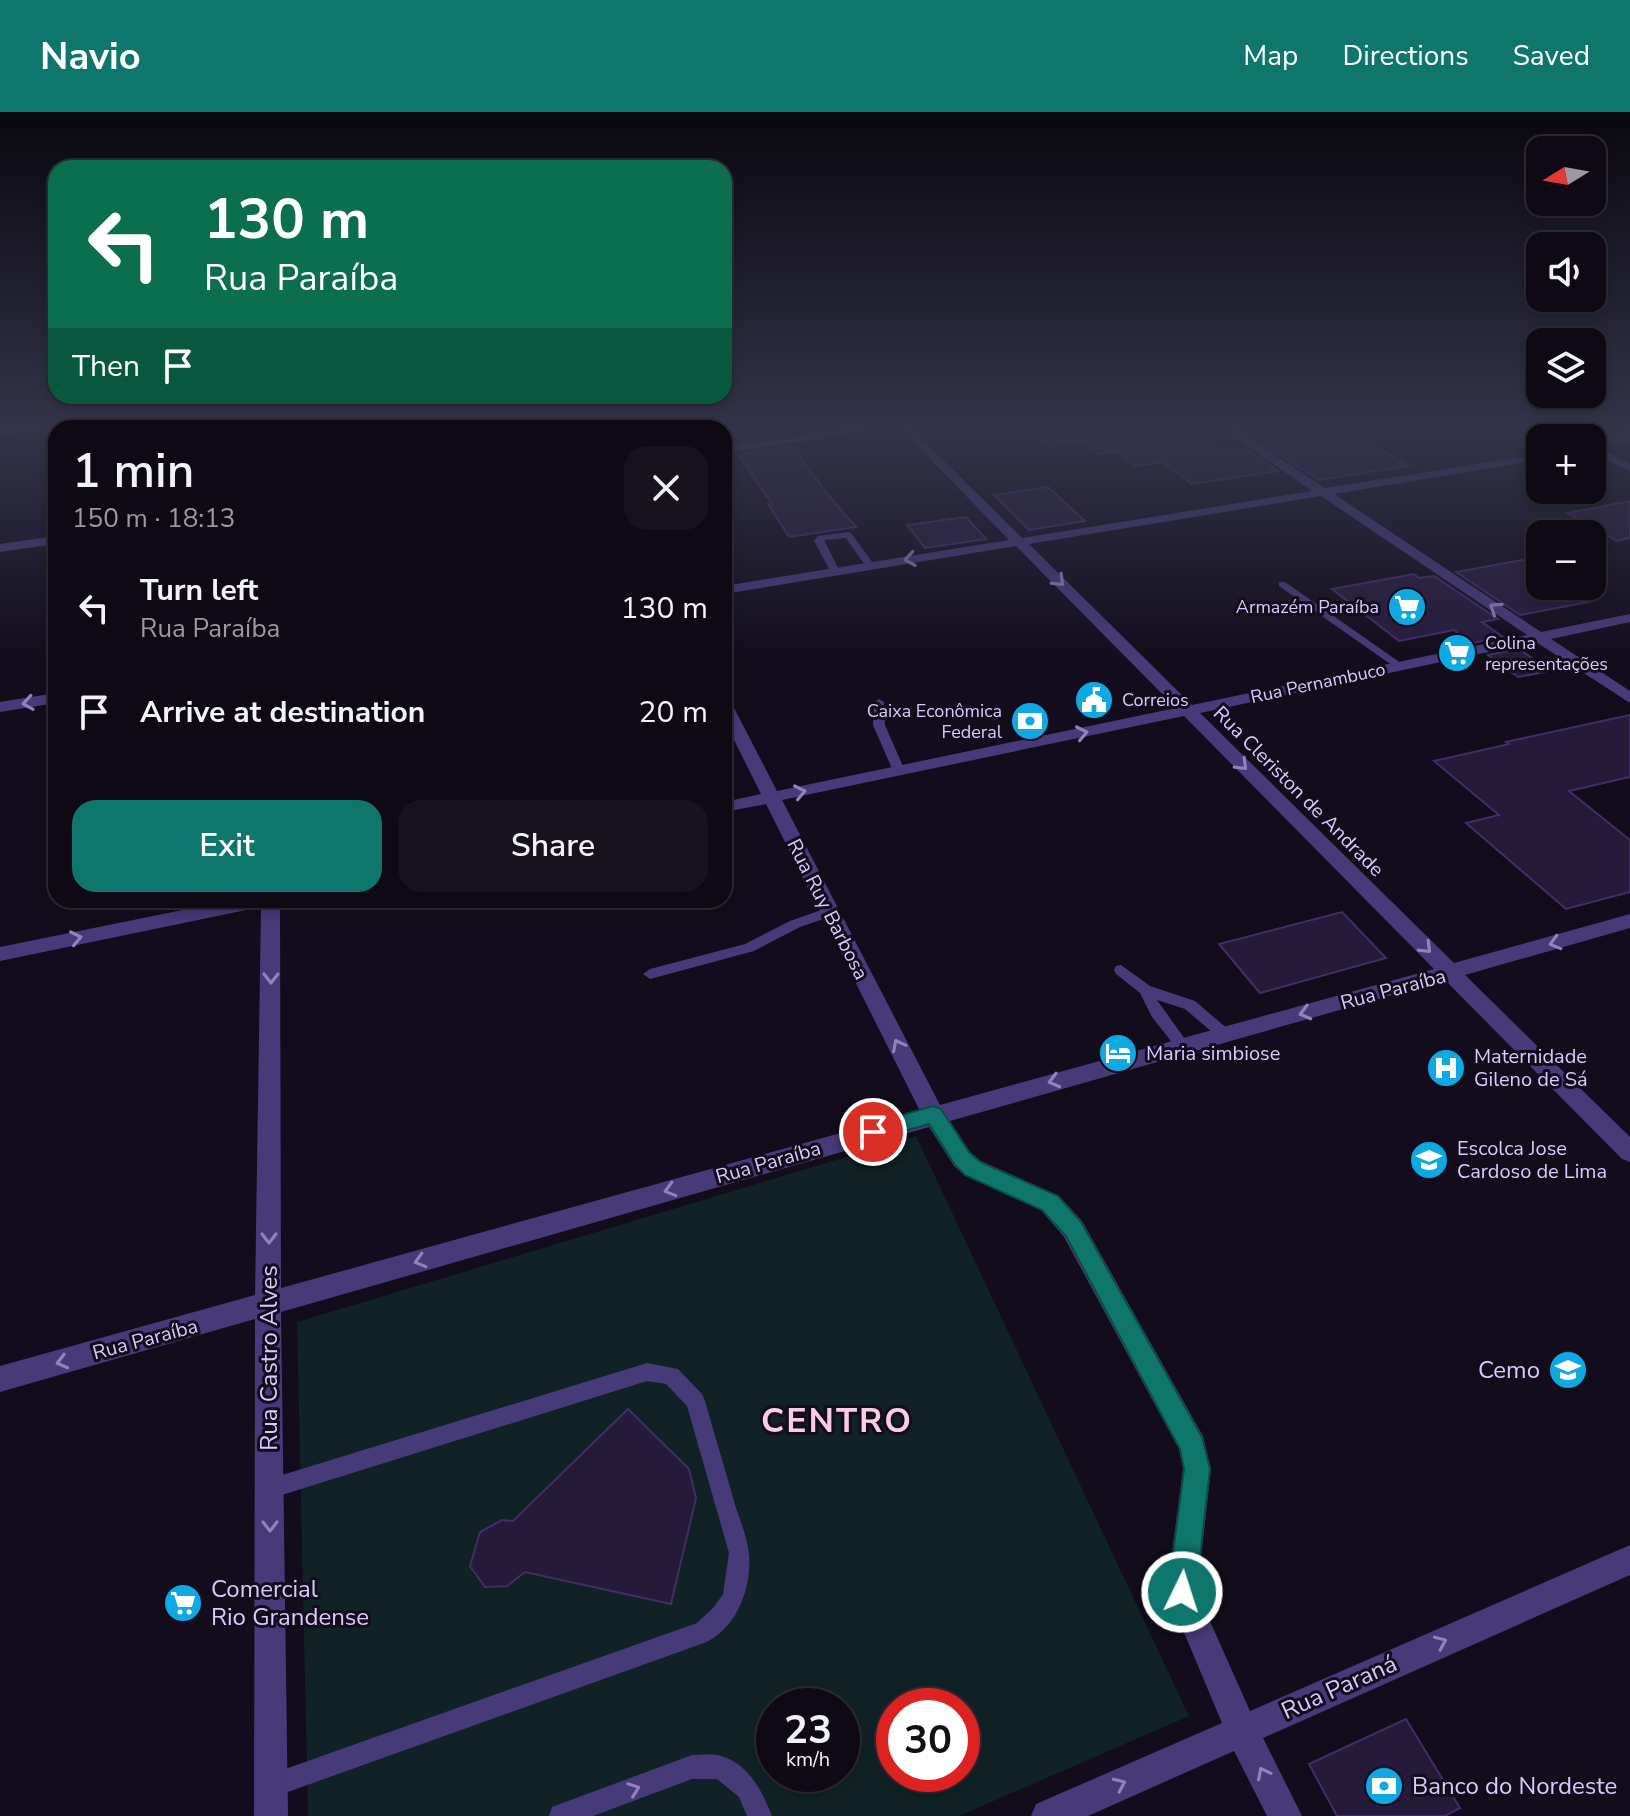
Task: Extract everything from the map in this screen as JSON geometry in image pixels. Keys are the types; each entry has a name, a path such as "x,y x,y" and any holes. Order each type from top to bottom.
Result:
{"street":[{"name":"Rua Cleriston de Andrade","path":"984,507 1630,1152"},
{"path":"732,589 1236,507"},
{"path":"1346,507 1630,698"},
{"path":"0,548 48,541"},
{"name":"Rua Pernambuco","path":"732,805 1630,618"},
{"path":"0,707 48,699"},
{"name":"Rua Ruy Barbosa","path":"732,720 933,1114 962,1159 973,1168 1050,1203 1073,1229 1193,1446 1197,1469 1182,1592 1241,1729"},
{"path":"0,954 225,908"},
{"name":"Rua Castro Alves","path":"271,908 268,1305 271,1816"},
{"name":"Rua Paraíba","path":"0,1379 933,1114 1630,921"},
{"name":"Rua Paraná","path":"1048,1816 1630,1560"},
{"path":"1241,1729 1285,1816"}],"lane":[{"path":"835,572 818,544 821,538 848,535 870,566"},
{"path":"1282,584 1400,666"},
{"path":"879,702 879,725 899,771"},
{"path":"650,974 749,948 795,924 830,912"},
{"path":"1121,970 1145,990 1190,1005 1224,1034"},
{"path":"1145,990 1157,1013 1183,1046"},
{"path":"269,1489 647,1372 659,1372 671,1375 695,1401 739,1553 738,1578 732,1604 704,1632 271,1787"},
{"path":"561,1816 692,1767 721,1767 747,1789 760,1816"}],"shaded area":[{"path":"916,1136 1189,1716 959,1816 308,1816 297,1322"}],"building":[{"path":"770,507 838,507 856,527 789,537"},
{"path":"1006,507 1069,507 1085,521 1029,530"},
{"path":"1601,507 1630,507 1630,538 1617,541 1606,535 1606,520 1580,520 1568,513"},
{"path":"966,517 986,539 925,548 907,525"},
{"path":"1522,560 1526,562 1526,600 1589,602 1520,615 1456,572"},
{"name":"Armazém Paraíba","path":"1414,574 1419,578 1434,576 1498,619 1482,622 1503,637 1472,643 1454,630 1399,641 1332,589"},
{"path":"1519,649 1550,671 1518,677 1488,655"},
{"path":"1630,715 1630,777 1569,791 1630,840 1630,892 1566,909 1466,823 1499,815 1434,761"},
{"path":"1342,912 1386,958 1260,993 1219,944"},
{"path":"628,1409 689,1469 696,1498 671,1604 525,1572 507,1586 485,1587 470,1566 480,1532 502,1520 513,1521"},
{"name":"Banco do Nordeste","path":"1406,1719 1460,1808 1445,1816 1337,1816 1309,1764"}],"place":[{"name":"Armazém Paraíba","path":"1407,607"},
{"name":"Colina representações","path":"1457,653"},
{"name":"Correios","path":"1094,700"},
{"name":"Caixa Econômica Federal","path":"1030,721"},
{"name":"Maria simbiose","path":"1118,1053"},
{"name":"Maternidade Gileno de Sá","path":"1446,1068"},
{"name":"Escolca Jose Cardoso de Lima","path":"1429,1160"},
{"name":"Cemo","path":"1568,1370"},
{"name":"Comercial Rio Grandense","path":"183,1603"},
{"name":"Banco do Nordeste","path":"1384,1786"}],"district":[{"name":"CENTRO","path":"837,1420"}],"route":[{"path":"873,1132 933,1114 962,1159 973,1168 1050,1203 1073,1229 1193,1446 1197,1469 1184,1554 1182,1592"}]}
